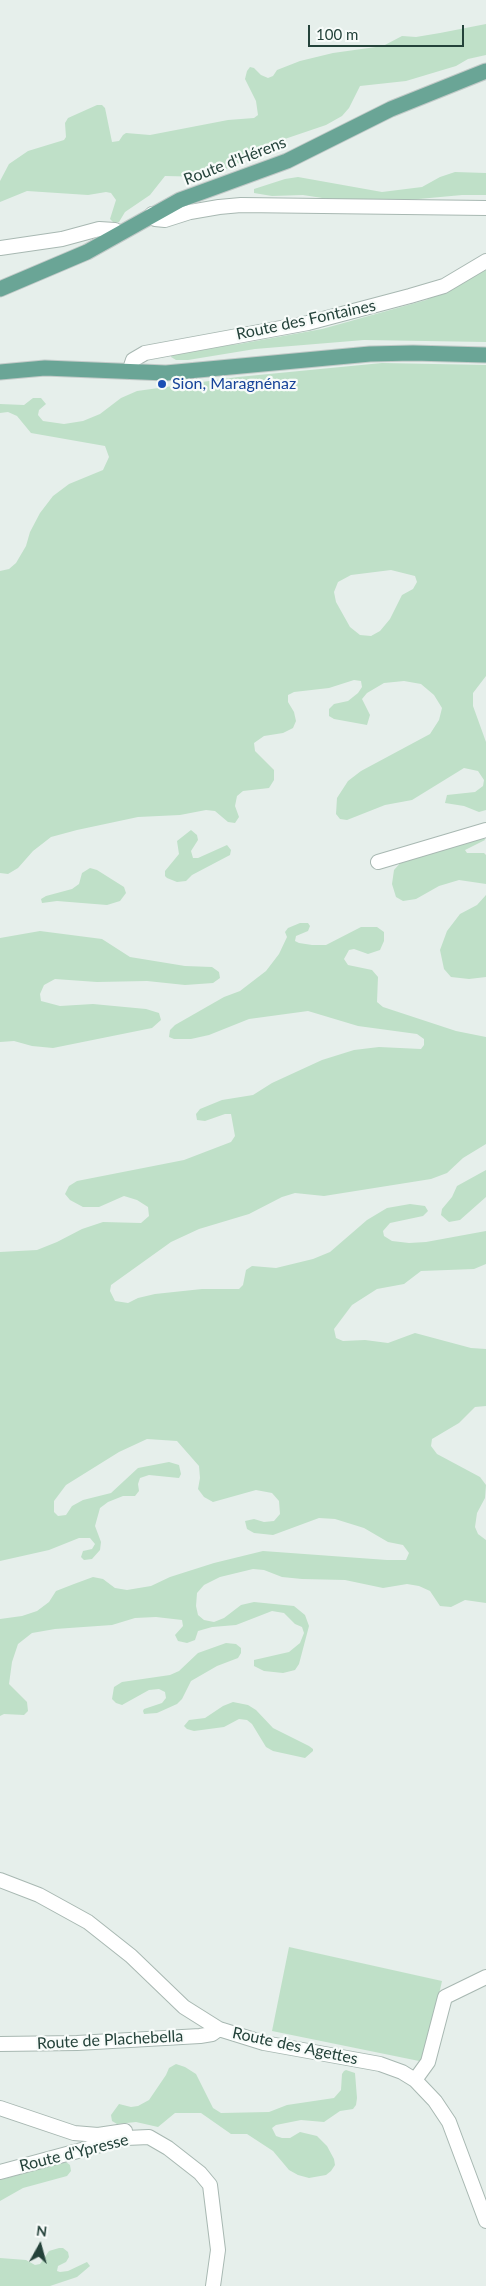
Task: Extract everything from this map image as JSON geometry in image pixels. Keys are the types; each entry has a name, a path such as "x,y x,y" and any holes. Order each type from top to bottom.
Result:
{"main road":[{"name":"Route d'Hérens","path":"0,289 67,262 152,214 202,191 287,161 391,109 486,71"},
{"path":"0,372 45,368 129,372 204,371 382,354 486,355"}],"street":[{"path":"152,214 155,219 165,220 190,212 240,205 486,208"},
{"path":"0,248 62,239 100,229 115,230 119,234"},
{"name":"Route des Fontaines","path":"129,372 132,360 140,355 308,323 410,296 444,286 486,261"},
{"path":"378,862 486,830"},
{"name":"Route des Agettes","path":"0,1880 39,1895 88,1922 131,1956 184,2007 219,2029 264,2044 380,2064 402,2072 415,2080 435,2101 448,2122 486,2222"},
{"path":"415,2080 428,2062 444,1997 486,1977"},
{"name":"Route de Plachebella","path":"0,2044 77,2043 200,2036 212,2034 219,2029"},
{"path":"0,2108 74,2133 98,2135 133,2130 137,2131 140,2136"},
{"name":"Route d'Ypresse","path":"0,2172 140,2136 149,2137 168,2148 200,2173 210,2186 218,2250 212,2286"}],"green space":[{"path":"486,24 486,55 468,59 456,66 406,81 360,86 349,108 342,116 326,125 270,144 241,162 209,177 165,176 150,195 125,212 119,222 114,223 110,219 116,200 111,193 106,192 88,195 27,191 0,202 0,181 9,164 28,151 64,140 66,137 65,123 68,118 97,105 102,105 105,108 112,142 119,141 126,133 150,135 228,120 254,118 258,115 256,101 245,79 250,67 268,78 273,76 277,70 300,61 333,53 383,46 402,36 416,37"},
{"path":"455,172 486,173 486,195 462,195 408,200 335,200 303,195 272,196 254,193 254,189 298,177 382,192 422,187 440,177"},
{"path":"486,270 486,342 364,340 255,349 188,360 176,360 171,357 172,352 239,344 322,329 426,300"},
{"path":"382,363 486,365 486,676 473,693 473,706 486,742 486,810 479,812 464,806 445,803 447,795 475,792 483,786 484,780 478,771 464,768 412,800 385,805 347,820 340,819 336,814 337,798 348,781 361,771 430,734 439,720 442,708 434,695 421,684 404,681 384,683 367,693 362,699 370,715 367,725 334,719 329,716 329,709 334,704 348,701 358,693 362,687 361,681 354,680 329,688 294,692 288,695 288,702 294,712 296,721 293,728 283,733 264,736 254,743 255,751 274,770 274,780 269,788 243,791 237,796 235,806 239,817 235,823 228,822 215,811 206,810 180,815 138,817 51,837 33,851 18,868 8,874 0,873 0,571 9,569 16,563 26,546 30,532 40,513 53,496 69,484 103,470 109,457 105,446 31,433 17,416 8,412 0,413 0,404 24,405 33,398 41,398 46,404 39,410 38,415 43,421 64,424 83,421 100,414 121,398 137,391 238,377","holes":["391,570 415,576 417,582 413,589 402,595 390,619 380,631 371,636 360,635 350,627 336,602 334,592 338,582 351,575"]},
{"path":"191,830 197,835 198,840 191,851 193,858 198,858 227,845 231,850 230,855 192,875 186,881 177,882 167,878 165,871 179,854 177,841"},
{"path":"484,837 485,840 465,850 467,853 484,853 486,855 486,884 459,880 439,886 416,899 403,901 396,897 392,884 394,870 403,860"},
{"path":"90,868 97,870 124,887 126,893 120,901 107,905 57,901 42,903 41,899 46,896 72,889 79,884 82,873"},
{"path":"486,895 486,977 469,979 451,977 444,969 440,950 447,931 460,914 477,905"},
{"path":"300,923 308,923 310,926 308,931 296,936 295,941 312,945 326,945 361,927 377,927 384,932 384,941 380,950 368,954 354,949 349,950 344,959 348,965 372,970 378,977 377,1002 383,1007 456,1031 486,1037 486,1144 463,1158 447,1173 431,1179 324,1196 295,1193 282,1197 249,1214 199,1229 171,1242 111,1285 110,1291 115,1301 128,1303 138,1298 155,1294 202,1289 239,1289 243,1285 246,1270 252,1266 276,1268 313,1259 330,1252 367,1220 387,1208 410,1204 425,1206 428,1211 423,1216 390,1223 383,1231 384,1236 392,1241 409,1243 426,1242 486,1231 486,1264 474,1269 421,1271 404,1284 377,1289 352,1305 334,1329 336,1338 343,1341 365,1340 388,1343 415,1333 471,1348 486,1349 486,1406 475,1407 459,1423 432,1439 431,1446 437,1454 480,1477 486,1485 485,1498 477,1513 475,1527 478,1534 486,1540 486,1603 465,1600 451,1607 440,1606 430,1591 419,1586 407,1584 383,1588 345,1580 282,1577 264,1570 253,1569 220,1577 204,1585 197,1593 196,1606 198,1615 204,1620 214,1622 224,1618 241,1605 254,1602 294,1606 305,1615 309,1626 299,1664 295,1670 283,1673 264,1671 254,1666 254,1660 289,1652 300,1643 304,1633 302,1627 295,1624 284,1613 272,1611 236,1625 212,1627 198,1631 195,1640 187,1643 178,1641 175,1635 183,1626 182,1620 156,1617 135,1618 112,1625 55,1629 32,1633 18,1644 12,1662 9,1684 27,1702 28,1711 24,1715 4,1714 0,1716 0,1619 22,1616 37,1611 49,1602 56,1591 93,1577 103,1579 115,1588 127,1590 151,1586 170,1577 214,1563 263,1551 387,1560 406,1560 409,1553 403,1545 388,1542 364,1528 335,1519 319,1518 273,1535 254,1533 247,1529 245,1521 254,1519 264,1522 274,1521 280,1514 279,1501 272,1493 256,1490 213,1502 204,1497 198,1489 200,1478 199,1466 177,1441 147,1439 119,1452 66,1485 54,1501 54,1512 58,1516 66,1515 72,1506 83,1500 111,1493 138,1468 169,1462 179,1465 181,1474 179,1478 149,1475 140,1478 138,1484 139,1491 135,1496 123,1496 108,1502 100,1508 95,1526 101,1542 100,1550 92,1559 84,1560 81,1557 83,1551 92,1549 95,1544 90,1538 79,1538 49,1550 0,1561 0,1252 37,1250 82,1229 103,1222 141,1223 149,1216 148,1207 137,1200 124,1196 99,1207 83,1207 70,1200 65,1194 69,1186 77,1181 184,1160 231,1142 235,1136 231,1114 225,1114 205,1121 197,1120 196,1114 200,1109 222,1100 253,1095 272,1083 322,1060 354,1050 379,1047 421,1049 424,1045 424,1039 417,1034 358,1026 308,1011 249,1019 209,1035 191,1039 174,1039 169,1037 170,1030 175,1025 224,997 240,991 266,971 279,954 287,937 285,932 288,928"},
{"path":"40,931 102,939 130,957 185,966 212,967 219,972 220,978 213,983 185,985 147,981 97,982 55,979 44,985 40,994 41,1001 60,1006 93,1004 146,1009 159,1013 161,1020 152,1028 53,1048 32,1046 14,1041 0,1042 0,938"},
{"path":"486,1170 486,1197 460,1220 449,1222 441,1215 442,1209 452,1197 457,1186"},
{"path":"226,1643 236,1644 241,1648 238,1658 217,1666 191,1681 182,1699 177,1704 157,1713 144,1714 144,1709 162,1703 166,1698 165,1692 159,1689 149,1690 122,1705 112,1699 114,1687 122,1682 170,1675 179,1671 198,1653"},
{"path":"233,1702 248,1705 256,1710 273,1728 309,1746 313,1751 305,1758 273,1751 266,1747 252,1724 247,1720 239,1719 224,1727 194,1731 184,1726 189,1720 205,1718"},
{"path":"289,1947 442,1981 424,2062 272,2031"},
{"path":"176,2064 196,2074 213,2108 221,2113 269,2112 287,2105 334,2098 341,2090 342,2074 344,2071 355,2073 357,2098 353,2109 340,2111 324,2122 301,2120 276,2125 272,2128 276,2136 282,2138 290,2138 300,2132 317,2136 327,2146 335,2165 326,2175 309,2178 298,2175 289,2170 273,2151 247,2134 231,2134 201,2113 175,2113 158,2127 136,2122 117,2124 112,2121 111,2115 119,2104 131,2107 138,2106 149,2100 169,2068"},
{"path":"66,2162 70,2165 71,2171 67,2176 23,2188 0,2201 0,2180"},
{"path":"63,2248 68,2252 69,2257 66,2262 58,2266 57,2271 68,2271 87,2262 90,2266 77,2277 50,2286 0,2286 0,2258 26,2260 35,2265 40,2264 49,2251"}],"place":[{"name":"Sion, Maragnénaz","path":"162,384"}]}
